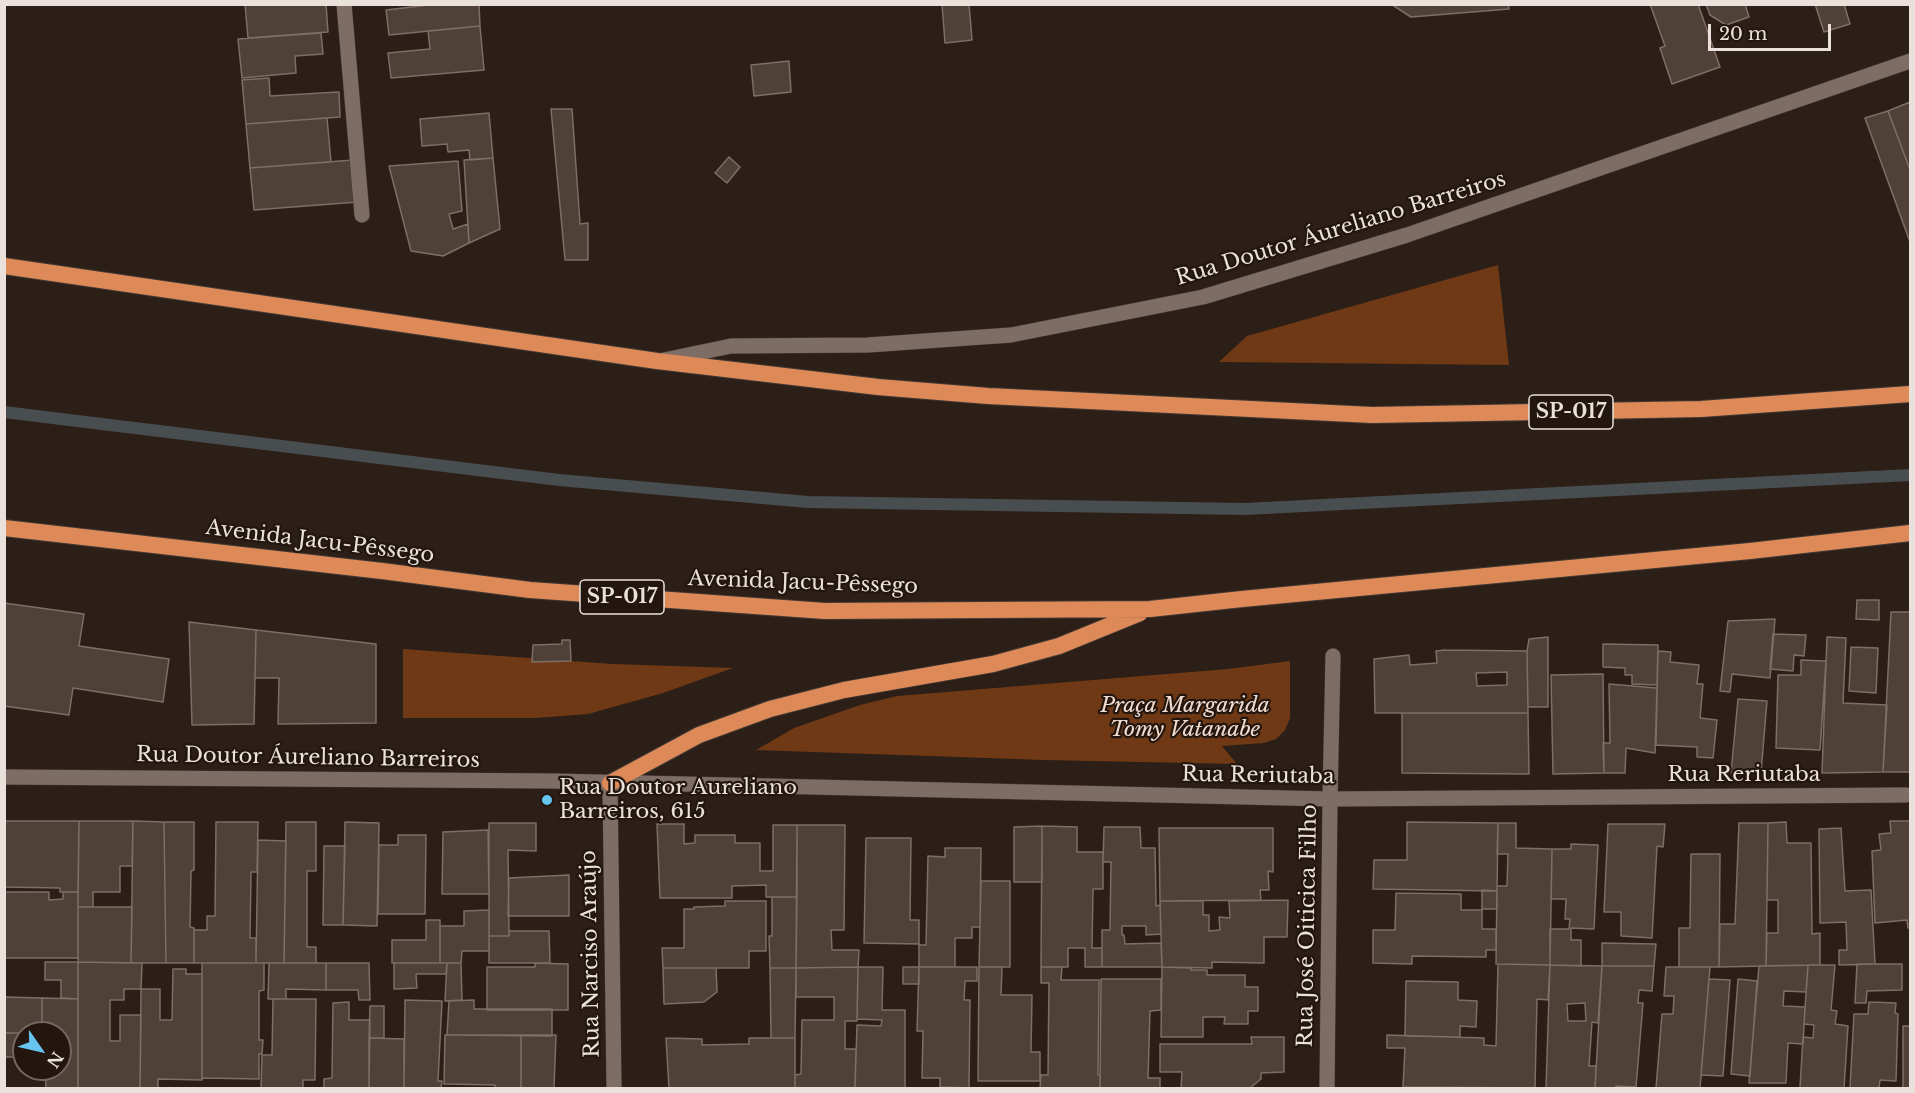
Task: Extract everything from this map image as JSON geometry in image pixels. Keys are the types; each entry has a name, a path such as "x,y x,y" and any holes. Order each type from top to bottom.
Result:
{"highway":[{"name":"SP-017","path":"4,266 657,361 878,387 988,396 1372,416 1689,410 1911,393"},
{"name":"Avenida Jacu-Pêssego","path":"4,528 370,569 530,590 825,611 1150,609 1738,553 1911,533"},
{"path":"610,783 699,735 770,709 844,690 993,664 1059,646 1150,609"}],"street":[{"path":"344,4 362,215"},
{"name":"Rua Doutor Áureliano Barreiros","path":"657,361 731,346 868,345 1011,334 1203,297 1407,235 1911,61"},
{"name":"Rua José Oiticica Filho","path":"1327,1089 1333,656"},
{"name":"Rua Doutor Áureliano Barreiros","path":"4,777 610,783"},
{"name":"Rua Reriutaba","path":"610,783 1330,799 1906,795"},
{"name":"Rua Narciso Araújo","path":"610,783 614,1089"}],"green space":[{"path":"1498,265 1509,365 1219,362 1247,336"},
{"path":"403,649 613,664 733,668 663,693 588,714 536,718 403,718"},
{"name":"Praça Margarida Tomy Vatanabe","path":"1290,661 1290,718 1285,730 1276,739 1264,743 1222,746 1237,764 756,750 794,728 860,705 897,696 1228,669"}],"building":[{"path":"245,4 326,4 328,32 248,38"},
{"path":"437,4 479,4 480,26 389,35 386,10"},
{"path":"942,4 969,4 972,40 945,43"},
{"path":"1391,4 1508,4 1509,9 1411,17"},
{"path":"1650,4 1698,4 1720,67 1672,84 1660,48 1665,46"},
{"path":"1706,4 1745,4 1749,17 1726,25 1710,15"},
{"path":"1815,4 1844,4 1850,24 1824,32"},
{"path":"480,26 484,70 391,78 388,53 430,49 428,31"},
{"path":"321,33 323,54 295,56 296,73 242,78 238,39"},
{"path":"789,61 791,92 754,96 751,65"},
{"path":"269,78 270,96 339,92 340,117 246,124 242,80"},
{"path":"1910,102 1910,170 1888,111"},
{"path":"551,109 572,109 580,224 588,223 588,260 565,260"},
{"path":"1888,111 1910,170 1910,242 1865,118"},
{"path":"489,113 493,158 470,160 469,150 448,152 447,144 422,146 420,119"},
{"path":"327,118 331,162 250,168 246,124"},
{"path":"729,157 740,167 727,183 715,173"},
{"path":"493,158 500,229 469,243 464,160"},
{"path":"353,160 358,202 254,210 250,168"},
{"path":"458,161 462,211 449,214 453,229 468,224 469,243 443,256 411,251 389,166"},
{"path":"1857,600 1879,600 1879,620 1856,619"},
{"path":"4,603 84,614 79,646 169,659 163,702 73,688 69,715 4,706"},
{"path":"1891,612 1910,612 1910,772 1883,772"},
{"path":"1775,619 1770,678 1732,674 1730,692 1720,691 1728,621"},
{"path":"189,622 256,630 254,724 192,725"},
{"path":"256,630 376,644 376,723 278,724 279,678 255,678"},
{"path":"1773,634 1806,635 1804,656 1794,655 1793,671 1770,669"},
{"path":"1548,637 1548,707 1528,707 1527,651 1529,639"},
{"path":"1827,637 1846,638 1843,703 1887,705 1883,772 1822,773"},
{"path":"562,640 570,640 571,661 532,662 533,645 562,644"},
{"path":"1603,644 1658,645 1657,685 1632,684 1632,675 1625,675 1625,668 1603,667"},
{"path":"1851,647 1878,648 1876,693 1849,691"},
{"path":"1436,651 1527,651 1528,713 1375,713 1374,659 1409,655 1410,665 1437,663","holes":["1507,672 1507,685 1477,686 1476,673"]},
{"path":"1658,651 1671,652 1670,662 1699,665 1697,684 1703,684 1700,718 1717,720 1713,758 1697,757 1697,747 1656,745"},
{"path":"1801,660 1826,661 1820,750 1776,748 1778,675 1801,675"},
{"path":"1603,674 1604,773 1553,774 1551,675"},
{"path":"1609,684 1657,688 1655,753 1626,748 1625,773 1604,773 1603,743 1610,743"},
{"path":"1738,699 1767,701 1761,773 1731,773"},
{"path":"1402,713 1528,713 1529,774 1402,773"},
{"path":"4,821 79,821 78,892 60,892 60,888 4,887"},
{"path":"79,821 133,821 132,866 120,866 120,892 93,892 93,907 78,907"},
{"path":"133,821 164,822 166,963 131,963"},
{"path":"1890,821 1910,821 1910,928 1908,928 1907,920 1875,923 1872,851 1881,850 1879,834 1891,833"},
{"path":"164,822 194,822 194,870 191,871 190,927 194,928 194,963 166,963"},
{"path":"216,822 258,822 257,872 251,872 250,938 256,938 256,963 194,963 194,930 207,930 207,916 215,916"},
{"path":"286,822 316,822 316,871 307,871 307,947 316,947 316,963 284,963"},
{"path":"345,822 379,823 377,926 343,925"},
{"path":"1407,822 1498,823 1497,891 1373,889 1374,860 1407,860"},
{"path":"1786,822 1787,843 1811,843 1812,934 1820,933 1820,965 1766,966 1767,933 1778,933 1778,900 1767,900 1768,823"},
{"path":"489,823 536,823 536,851 508,850 509,936 489,936"},
{"path":"1498,823 1516,823 1516,848 1552,849 1550,965 1496,964 1497,886 1507,886 1508,854 1497,854"},
{"path":"1739,823 1768,823 1766,966 1719,967 1720,924 1735,924"},
{"path":"657,824 684,824 684,844 695,843 695,835 735,835 735,843 760,843 760,871 773,871 773,825 797,825 797,897 766,897 766,885 732,886 732,898 660,898"},
{"path":"1608,824 1665,824 1663,847 1657,846 1652,938 1621,936 1621,912 1604,912"},
{"path":"797,825 845,825 844,930 831,930 832,950 859,950 858,967 796,968"},
{"path":"1042,826 1077,827 1077,852 1103,852 1103,889 1093,889 1092,948 1102,948 1102,967 1085,967 1085,948 1068,948 1068,967 1041,967"},
{"path":"1042,826 1042,882 1014,882 1014,827"},
{"path":"1104,827 1140,827 1141,848 1155,848 1156,906 1160,905 1161,934 1146,935 1146,926 1122,926 1122,935 1124,935 1125,944 1161,943 1162,967 1102,967 1102,930 1110,930 1111,862 1103,862"},
{"path":"1159,828 1273,828 1273,872 1268,871 1269,890 1260,890 1261,900 1160,901"},
{"path":"1841,828 1845,891 1871,890 1875,964 1839,965 1839,950 1847,950 1846,922 1820,923 1819,829"},
{"path":"488,830 489,894 442,894 443,832"},
{"path":"398,835 426,835 425,914 378,914 379,845 398,845"},
{"path":"866,838 911,838 910,920 919,920 919,944 864,943"},
{"path":"258,840 286,841 284,963 256,963"},
{"path":"1571,844 1598,845 1594,929 1571,928 1571,940 1581,940 1581,966 1550,965 1550,929 1569,929 1570,919 1565,919 1566,899 1551,899 1552,849 1571,849"},
{"path":"324,846 345,846 343,925 323,925"},
{"path":"945,848 981,848 980,927 972,927 972,938 955,938 955,967 919,967 919,945 926,945 928,856 945,857"},
{"path":"1691,854 1720,854 1719,967 1679,967 1679,928 1690,928"},
{"path":"569,875 569,916 508,916 509,878"},
{"path":"981,881 1010,881 1010,967 979,967"},
{"path":"1482,890 1497,891 1497,909 1482,909"},
{"path":"4,892 49,892 49,900 63,899 63,892 78,892 78,958 4,958"},
{"path":"1396,893 1461,894 1461,910 1482,910 1482,929 1496,929 1496,950 1486,950 1486,957 1412,956 1412,964 1373,963 1373,930 1395,930"},
{"path":"772,897 797,897 796,968 770,968 769,936 772,936"},
{"path":"1288,900 1287,937 1264,937 1264,963 1212,962 1212,968 1162,967 1160,901 1203,901 1203,915 1209,915 1209,931 1220,930 1219,917 1230,918 1229,901"},
{"path":"725,901 766,901 766,951 749,951 749,968 663,968 662,948 684,948 684,909 725,906"},
{"path":"78,907 132,907 131,963 78,962"},
{"path":"489,910 489,951 462,951 461,963 440,963 440,926 464,926 464,911"},
{"path":"426,920 440,920 440,963 392,963 392,940 426,940"},
{"path":"509,931 549,931 550,963 489,963 489,936 509,936"},
{"path":"1602,943 1656,944 1654,966 1602,966"},
{"path":"45,962 78,962 78,999 61,998 61,980 45,980"},
{"path":"78,962 142,963 141,989 124,989 124,1000 110,1000 110,1041 120,1041 120,1015 141,1015 140,1088 78,1088"},
{"path":"202,963 264,963 264,990 259,991 259,1040 263,1040 262,1054 259,1054 259,1079 202,1078"},
{"path":"269,963 326,963 326,990 286,989 286,999 268,999"},
{"path":"326,963 369,963 370,1000 359,1000 358,990 326,990"},
{"path":"394,963 447,963 446,974 416,974 417,988 394,989"},
{"path":"447,963 461,963 462,1000 445,1001"},
{"path":"535,963 568,964 568,1010 487,1010 487,967 535,967"},
{"path":"1498,964 1550,965 1548,1000 1537,999 1535,1088 1403,1087 1405,1048 1387,1048 1387,1035 1484,1038 1484,1045 1496,1046"},
{"path":"1857,964 1902,964 1902,990 1867,991 1866,1003 1855,1003"},
{"path":"1550,965 1602,966 1598,1023 1592,1022 1589,1066 1596,1066 1595,1088 1546,1088","holes":["1585,1003 1586,1021 1568,1021 1567,1004"]},
{"path":"1808,965 1835,965 1831,1010 1837,1011 1835,1024 1848,1026 1844,1088 1800,1088 1803,1037 1813,1038 1814,1025 1804,1024"},
{"path":"1808,965 1806,992 1784,991 1783,1006 1805,1007 1803,1044 1788,1043 1786,1083 1749,1083 1759,966"},
{"path":"1602,966 1654,966 1652,991 1639,990 1638,1003 1643,1003 1636,1087 1595,1088"},
{"path":"858,967 883,967 882,1010 905,1010 905,1088 855,1088 857,1025 881,1026 882,1020 857,1019"},
{"path":"858,967 857,1021 845,1021 845,1049 856,1049 855,1088 795,1088 795,1075 801,1074 802,1020 834,1020 834,997 796,997 796,968"},
{"path":"903,967 919,967 919,984 903,984"},
{"path":"919,967 977,967 977,981 965,981 964,1000 970,1000 969,1088 940,1087 940,1078 922,1078 923,1031 917,1031"},
{"path":"979,967 1002,967 1001,995 1032,995 1031,1052 1040,1052 1040,1081 978,1081"},
{"path":"1041,967 1062,967 1061,980 1099,980 1098,1075 1100,1075 1100,1088 1040,1088 1041,1075 1048,1075 1049,983 1041,983"},
{"path":"1162,967 1207,970 1207,975 1245,975 1245,987 1258,987 1258,1011 1248,1011 1248,1024 1224,1024 1225,1017 1203,1017 1203,1037 1161,1037"},
{"path":"1666,967 1710,967 1700,1088 1656,1088 1662,1014 1673,1014 1674,996 1664,996"},
{"path":"663,968 716,968 717,992 704,1002 664,1004"},
{"path":"770,968 796,968 795,1038 771,1038"},
{"path":"173,969 186,969 186,974 202,974 202,1080 158,1079 158,1088 140,1088 141,989 160,989 160,1020 172,1020"},
{"path":"1101,979 1161,979 1161,1010 1150,1011 1148,1078 1160,1078 1160,1088 1100,1088"},
{"path":"1709,979 1730,980 1723,1076 1701,1075"},
{"path":"1738,979 1757,981 1750,1076 1731,1074"},
{"path":"1406,981 1458,982 1458,1000 1477,1001 1476,1027 1460,1026 1460,1037 1405,1036"},
{"path":"4,997 42,998 42,1021 12,1021 12,1033 4,1033"},
{"path":"42,998 78,999 78,1088 46,1088 46,1081 72,1081 72,1021 42,1021"},
{"path":"273,999 316,999 315,1080 303,1080 303,1088 261,1088 262,1055 272,1055"},
{"path":"405,1000 442,1001 438,1081 442,1081 441,1088 404,1088"},
{"path":"474,1000 474,1009 552,1009 552,1036 447,1035 449,1001"},
{"path":"349,1002 349,1020 370,1020 369,1088 324,1088 324,1079 332,1078 333,1003"},
{"path":"1869,1002 1896,1003 1895,1013 1898,1014 1896,1081 1880,1080 1879,1088 1850,1088 1854,1014 1868,1014"},
{"path":"370,1006 384,1006 384,1038 369,1038"},
{"path":"1903,1026 1910,1026 1910,1088 1903,1088"},
{"path":"4,1033 12,1033 12,1057 4,1057"},
{"path":"445,1035 521,1035 521,1088 444,1084"},
{"path":"521,1035 556,1035 554,1088 521,1088"},
{"path":"1251,1037 1284,1037 1284,1072 1261,1073 1261,1079 1250,1088 1181,1088 1182,1072 1160,1072 1160,1044 1252,1044"},
{"path":"369,1038 404,1039 404,1088 369,1088"},
{"path":"666,1038 702,1039 702,1045 749,1044 749,1038 795,1038 795,1088 669,1088"}],"waterway":[{"path":"4,412 559,480 808,502 1245,509 1910,475"}],"place":[{"name":"Rua Doutor Aureliano Barreiros, 615","path":"547,800"}]}
